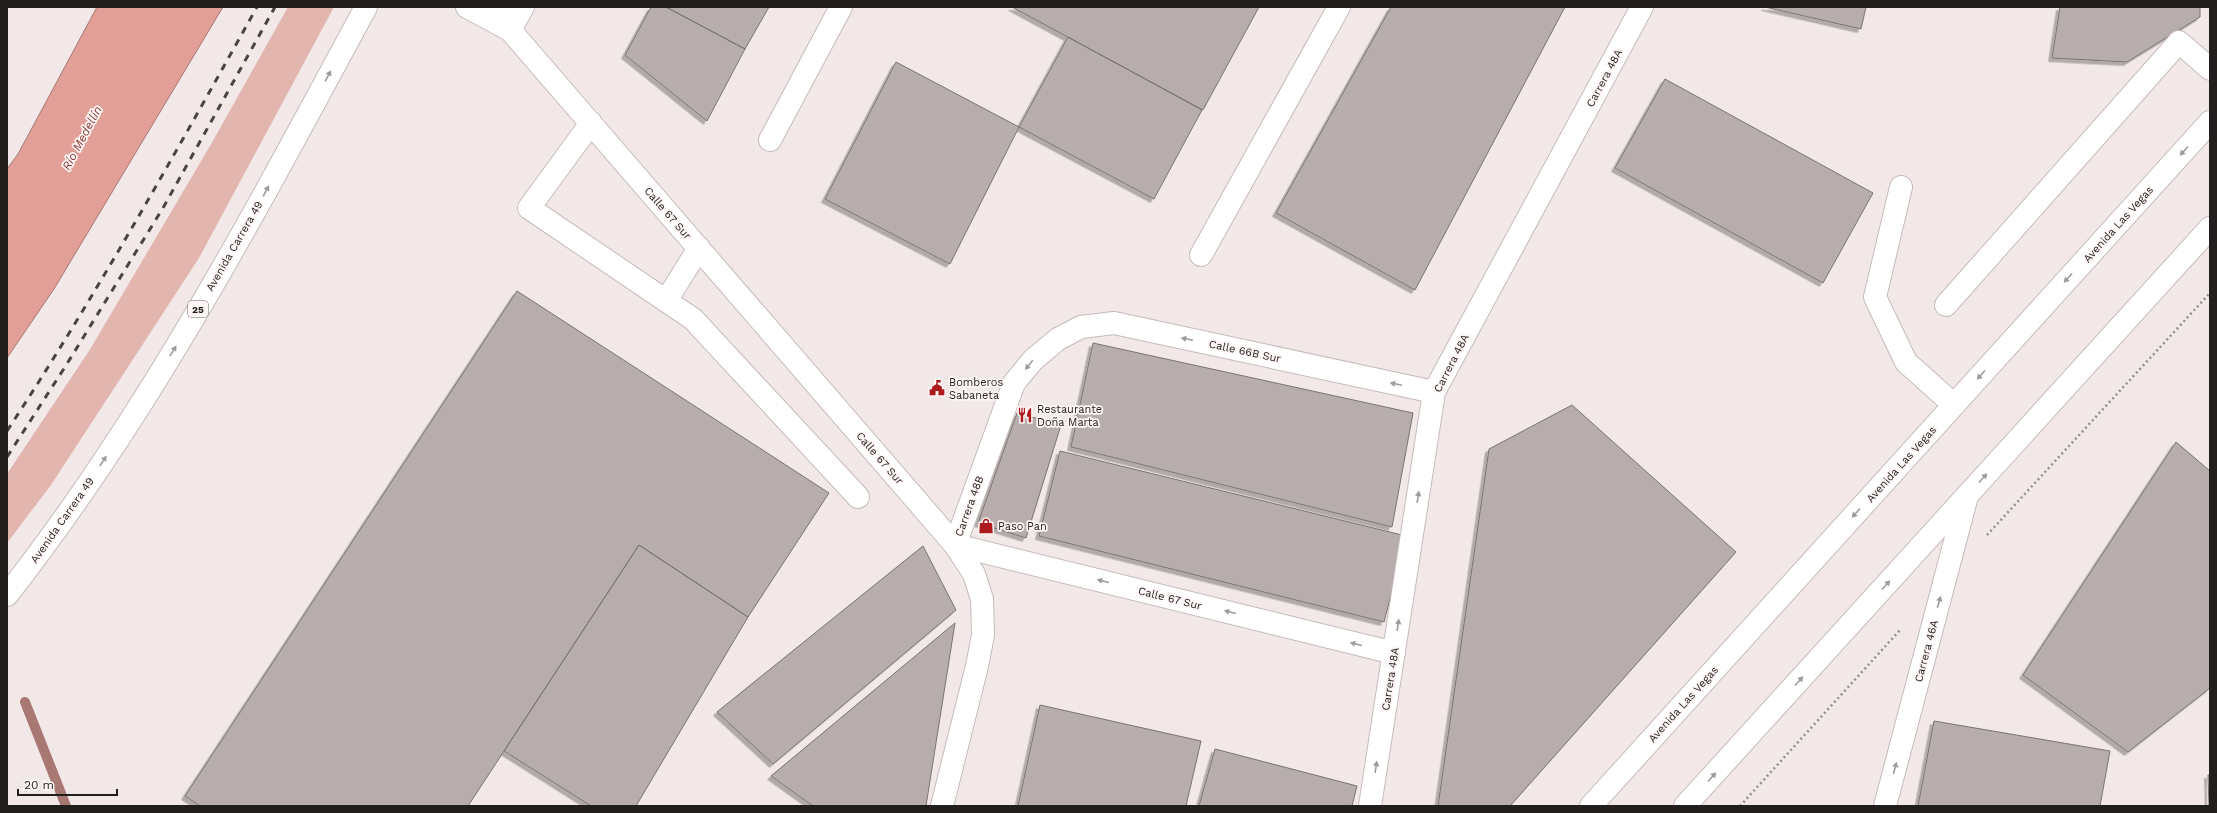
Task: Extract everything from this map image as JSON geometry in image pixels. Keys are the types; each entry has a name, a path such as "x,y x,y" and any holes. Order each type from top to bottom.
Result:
{"main road":[{"name":"Avenida Carrera 49","path":"7,595 42,551 103,462 180,339 253,216 366,7"},
{"name":"Calle 67 Sur","path":"499,7 510,30 955,544 1394,653"},
{"path":"510,30 522,7"},
{"path":"770,140 841,7"},
{"path":"1201,256 1339,7"},
{"name":"Carrera 48A","path":"1370,806 1434,392 1642,7"},
{"name":"Calle 67 Sur","path":"472,8 510,30"},
{"path":"1946,305 2179,42 2210,69"},
{"name":"Avenida Las Vegas","path":"1591,806 2210,122"},
{"path":"591,123 529,208 693,319 858,497"},
{"path":"1901,187 1875,298 1906,362 1954,405"},
{"path":"1685,806 2210,228"},
{"path":"666,301 699,248"},
{"name":"Calle 66B Sur","path":"1058,339 1081,327 1114,323 1434,392"},
{"name":"Carrera 48B","path":"942,806 977,666 983,635 982,599 974,574 955,544 1014,383 1033,360 1058,339"},
{"name":"Carrera 46A","path":"1885,806 1967,496"}],"shaded area":[{"path":"288,7 334,7 199,258 51,485 7,543 7,474 89,351 210,146"}],"water":[{"name":"Río Medellín","path":"97,7 223,7 54,289 7,358 7,169 18,154"}],"building":[{"path":"651,7 666,7 745,49 707,121 625,55"},
{"path":"666,7 769,7 745,49"},
{"path":"1012,7 1259,7 1203,110"},
{"path":"1391,7 1565,7 1415,290 1276,213"},
{"path":"1765,7 1866,7 1861,29"},
{"path":"2060,7 2200,7 2200,17 2127,62 2052,58"},
{"path":"1068,37 1202,110 1154,199 1019,127"},
{"path":"896,62 1019,127 950,264 825,199"},
{"path":"1665,79 1873,193 1823,283 1615,168"},
{"path":"517,291 829,493 748,617 639,545 468,806 200,806 185,796"},
{"path":"1093,343 1413,413 1392,527 1071,447"},
{"path":"1572,405 1736,552 1510,806 1438,806 1489,449"},
{"path":"1017,413 1061,425 1026,538 978,523"},
{"path":"2176,442 2210,471 2210,688 2128,752 2023,675"},
{"path":"1060,451 1406,536 1384,622 1039,536"},
{"path":"639,545 748,617 636,806 591,806 504,751"},
{"path":"923,546 956,610 773,764 717,712"},
{"path":"955,623 926,806 813,806 771,776"},
{"path":"1040,705 1201,741 1186,806 1018,806"},
{"path":"1934,721 2110,751 2100,806 1918,806"},
{"path":"1215,749 1357,786 1352,806 1199,806"},
{"path":"2208,775 2210,775 2210,806 2209,806"}],"waterway":[{"path":"25,702 66,806"}],"railway":[{"path":"7,431 105,274 257,7"},
{"path":"7,457 65,367 163,208 275,7"}],"place":[{"name":"Bomberos Sabaneta","path":"937,388"},
{"name":"Restaurante Doña Marta","path":"1025,415"},
{"name":"Paso Pan","path":"986,526"}]}
